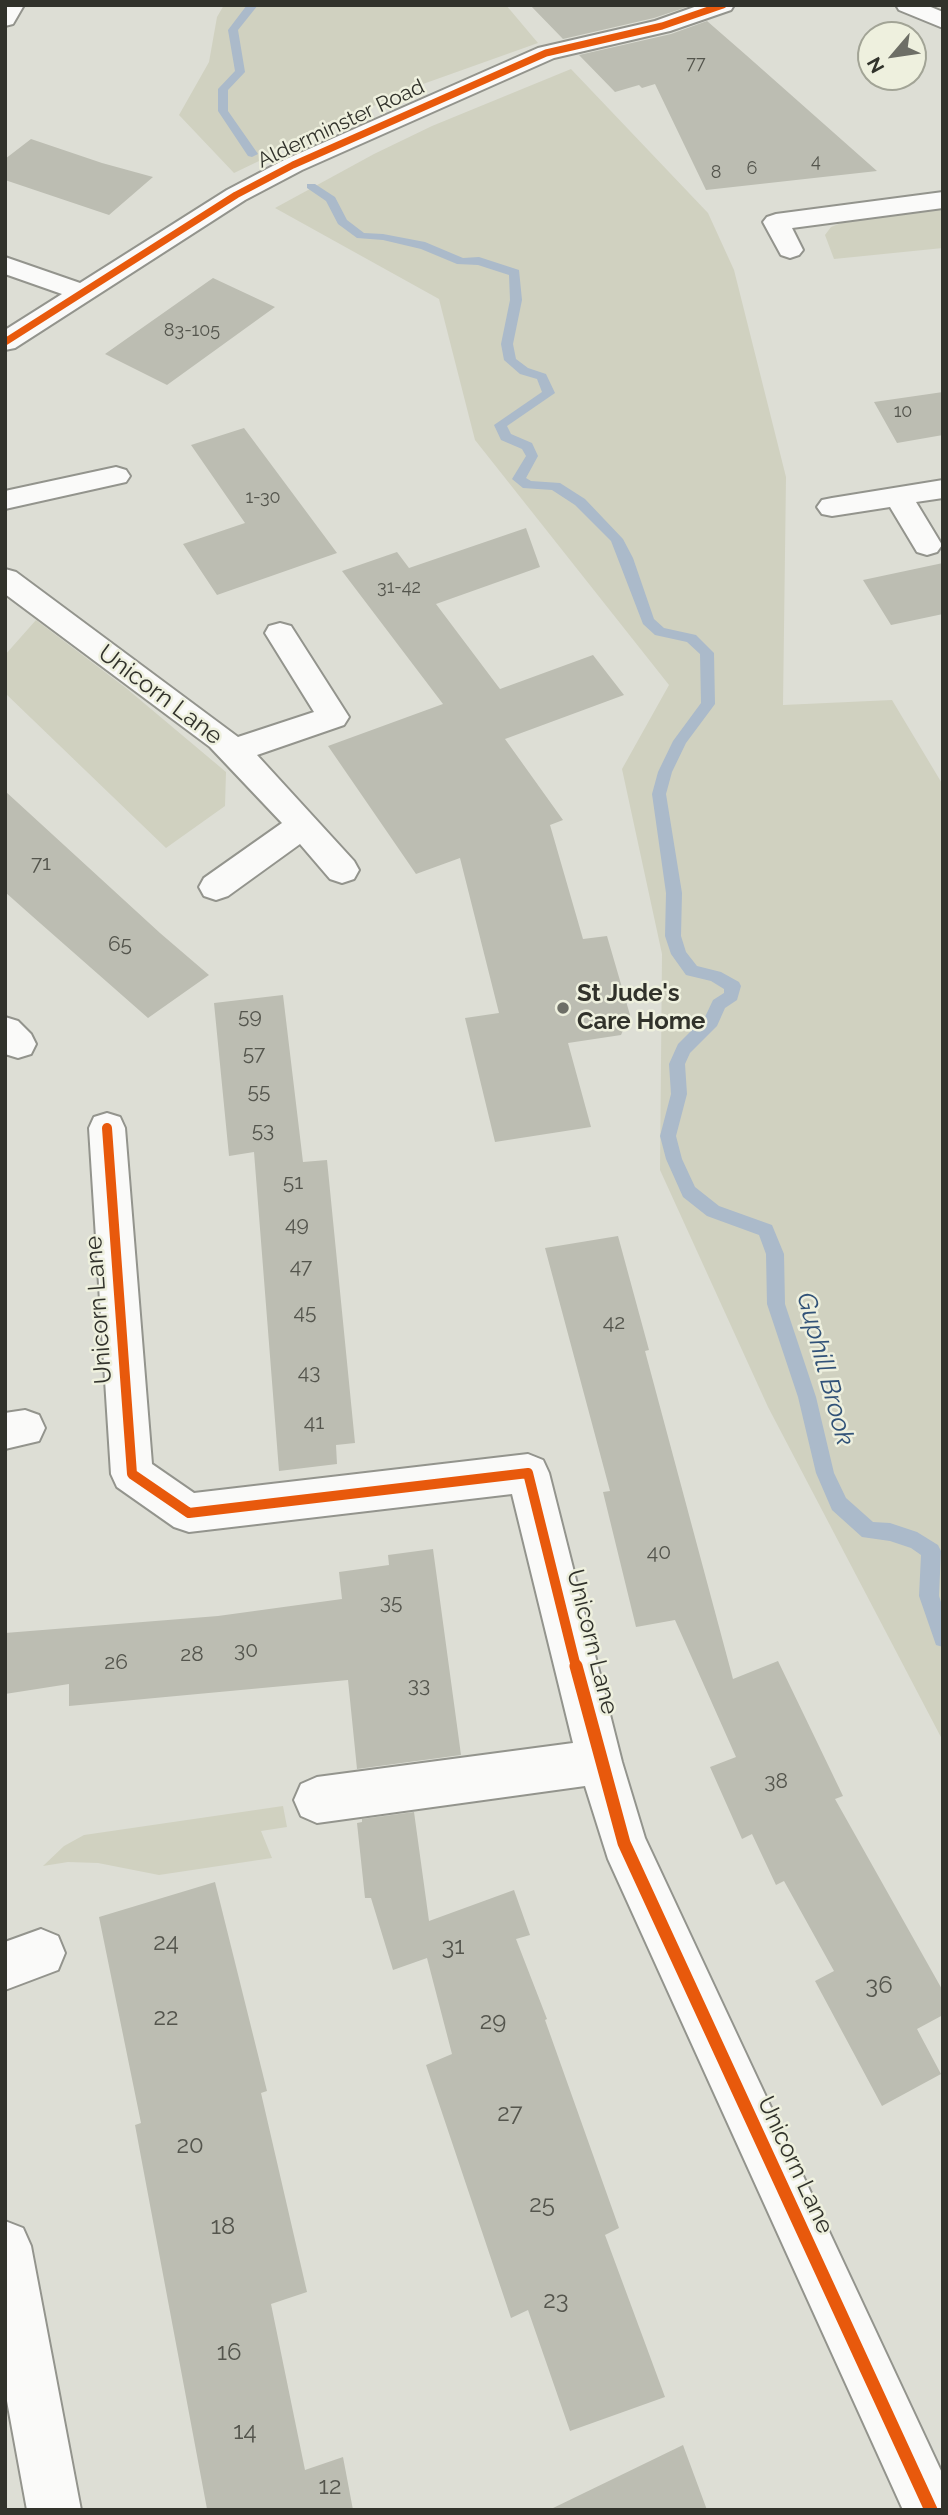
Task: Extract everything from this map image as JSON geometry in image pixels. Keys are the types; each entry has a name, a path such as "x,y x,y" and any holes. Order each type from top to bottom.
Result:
{"street":[{"path":"5,19 13,5"},
{"name":"Alderminster Road","path":"5,341 236,195 293,164 546,53 662,26 723,5"},
{"path":"907,5 943,21"},
{"path":"790,250 776,222 943,200"},
{"path":"5,265 82,292"},
{"path":"5,500 116,476"},
{"path":"832,508 943,489"},
{"path":"898,496 927,545"},
{"name":"Unicorn Lane","path":"5,579 221,739 265,782 342,870"},
{"path":"232,751 333,717 281,633"},
{"path":"216,887 302,825"},
{"name":"Unicorn Lane","path":"107,1128 132,1474 189,1513 528,1473 600,1762 624,1843 931,2510"},
{"path":"317,1800 600,1762"},
{"path":"5,2246 54,2510"}],"green space":[{"path":"224,5 506,5 538,43 409,89 234,173 179,115 209,62 217,17"},
{"path":"571,69 708,213 734,270 786,477 783,705 892,700 943,785 943,1741 768,1407 660,1170 662,954 622,769 669,685 475,440 439,299 275,208 432,126"},
{"path":"943,208 943,248 834,259 825,235 831,227 856,217"},
{"path":"36,620 126,688 226,772 225,806 166,848 5,693 5,655"},
{"path":"283,1806 287,1827 261,1831 272,1858 159,1875 98,1863 68,1862 43,1866 64,1846 84,1835"}],"building":[{"path":"530,5 690,6 654,18 563,39"},
{"path":"707,21 877,171 706,190 655,84 642,88 639,85 615,92 579,55 671,34"},
{"path":"31,139 153,177 109,215 5,180 5,159"},
{"path":"213,278 275,307 167,385 105,354"},
{"path":"943,392 943,435 897,443 874,402"},
{"path":"244,428 337,553 217,595 183,544 245,523 191,445"},
{"path":"526,528 540,567 436,604 500,689 593,655 624,695 505,739 563,820 550,825 583,939 607,936 630,1015 621,1035 568,1043 591,1127 495,1142 465,1018 499,1013 460,858 416,874 328,746 443,704 342,571 397,552 409,568"},
{"path":"943,563 943,614 891,625 863,580"},
{"path":"5,791 209,975 148,1018 5,892"},
{"path":"283,995 303,1162 327,1160 355,1443 336,1445 337,1464 279,1471 254,1152 229,1156 214,1003"},
{"path":"618,1236 649,1350 645,1351 733,1679 778,1661 843,1796 835,1799 943,1991 943,2015 917,2029 941,2074 882,2106 815,1981 834,1971 784,1881 776,1885 752,1834 742,1839 710,1767 736,1757 675,1620 636,1627 603,1492 610,1491 545,1248"},
{"path":"433,1549 461,1755 357,1769 348,1680 69,1706 69,1684 5,1694 5,1633 218,1616 342,1599 339,1572 389,1565 388,1555"},
{"path":"414,1812 429,1921 514,1890 530,1935 516,1939 547,2019 545,2020 619,2228 605,2235 665,2397 570,2431 528,2310 511,2318 426,2065 452,2054 427,1958 393,1970 371,1898 365,1898 357,1823 362,1822 362,1819"},
{"path":"215,1882 267,2091 261,2093 307,2292 271,2304 305,2470 343,2457 353,2510 207,2509 135,2125 141,2123 99,1917"},
{"path":"683,2445 707,2510 549,2510"}],"waterway":[{"path":"252,154 223,111 223,89 240,72 233,30 253,5"},
{"name":"Guphill Brook","path":"311,186 331,199 342,222 361,236 383,237 425,246 461,262 479,261 515,273 516,300 507,344 510,360 524,371 542,377 549,393 500,425 506,437 527,446 532,456 519,479 528,485 555,486 580,502 616,539 626,558 648,621 660,632 691,638 707,653 708,704 680,741 665,772 659,794 674,893 673,936 679,954 692,971 715,976 733,986 731,996 719,1004 711,1021 684,1049 677,1064 679,1094 668,1136 674,1159 689,1192 713,1211 766,1230 775,1254 776,1304 807,1397 825,1473 839,1504 869,1531 890,1532 917,1541 931,1551 929,1596 943,1638"}],"cycle path":[{"path":"5,342 236,195 293,165 546,53 662,26 723,5"},
{"path":"107,1128 132,1474 189,1513 528,1473 600,1762 624,1843 931,2510"}],"place":[{"name":"St Jude's Care Home","path":"563,1008"}]}
